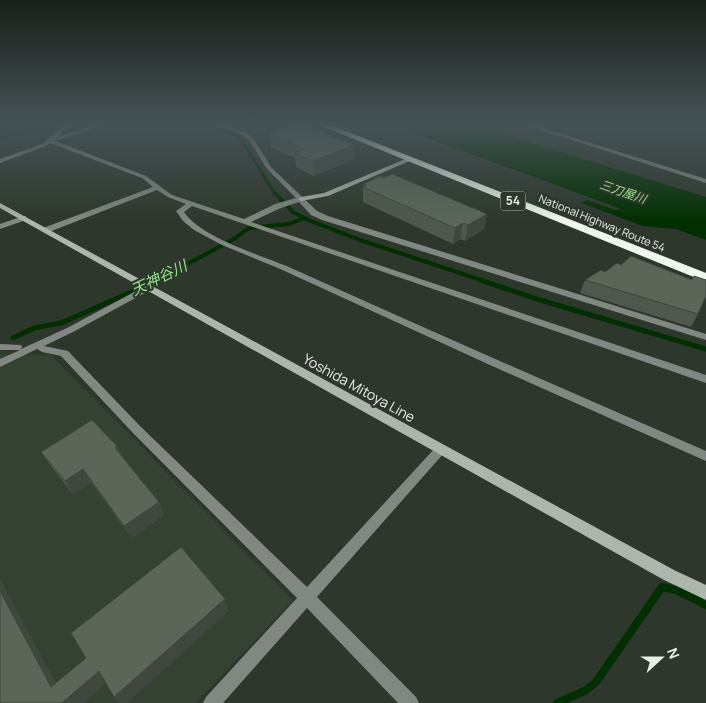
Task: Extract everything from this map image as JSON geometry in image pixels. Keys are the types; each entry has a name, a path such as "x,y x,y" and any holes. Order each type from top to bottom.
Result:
{"highway":[{"name":"National Highway Route 54","path":"404,157 706,278"}],"main road":[{"path":"300,199 326,195 410,159"},
{"name":"Yoshida Mitoya Line","path":"0,205 440,450 670,575 706,592"}],"street":[{"path":"91,157 144,177 170,196 191,204 706,379"},
{"path":"262,157 269,168 314,213 324,218 706,337"},
{"path":"629,157 706,181"},
{"path":"46,230 158,187"},
{"path":"244,222 278,206 300,199"},
{"path":"191,204 182,208 182,214 190,223 219,241 270,261 482,359 706,456"},
{"path":"0,227 23,218"},
{"path":"0,363 70,330 149,287"},
{"path":"0,347 18,347"},
{"path":"42,349 64,353 136,429 308,598 410,703"},
{"path":"212,703 440,450"}],"shaded area":[{"path":"0,354 51,355 293,600 196,703 0,703"}],"water":[{"name":"三刀屋川","path":"479,157 577,157 706,197 706,240 676,229 643,226 581,203 587,200 615,210 621,209"}],"building":[{"path":"303,157 324,157 313,161"},
{"path":"392,174 487,214 468,225 463,223 455,228 363,187 367,185 364,184 380,176 384,178"},
{"path":"631,256 692,280 694,276 706,280 706,296 698,314 585,280 601,270 605,272 617,263 621,265"},
{"path":"92,420 117,446 115,448 159,502 124,526 83,469 65,481 41,452"},
{"path":"181,547 225,599 114,697 99,671 62,703 0,703 0,591 51,687 86,658 71,633"}],"waterway":[{"path":"252,157 275,194"},
{"path":"275,193 293,212 308,220 360,240 484,281"},
{"name":"天神谷川","path":"156,281 234,239 249,228 289,224 304,218"},
{"name":"天神谷川","path":"13,338 34,328 61,323 159,280"},
{"path":"480,280 540,300 706,349"},
{"path":"557,703 585,691 596,682 662,587 676,590 706,605"}]}
